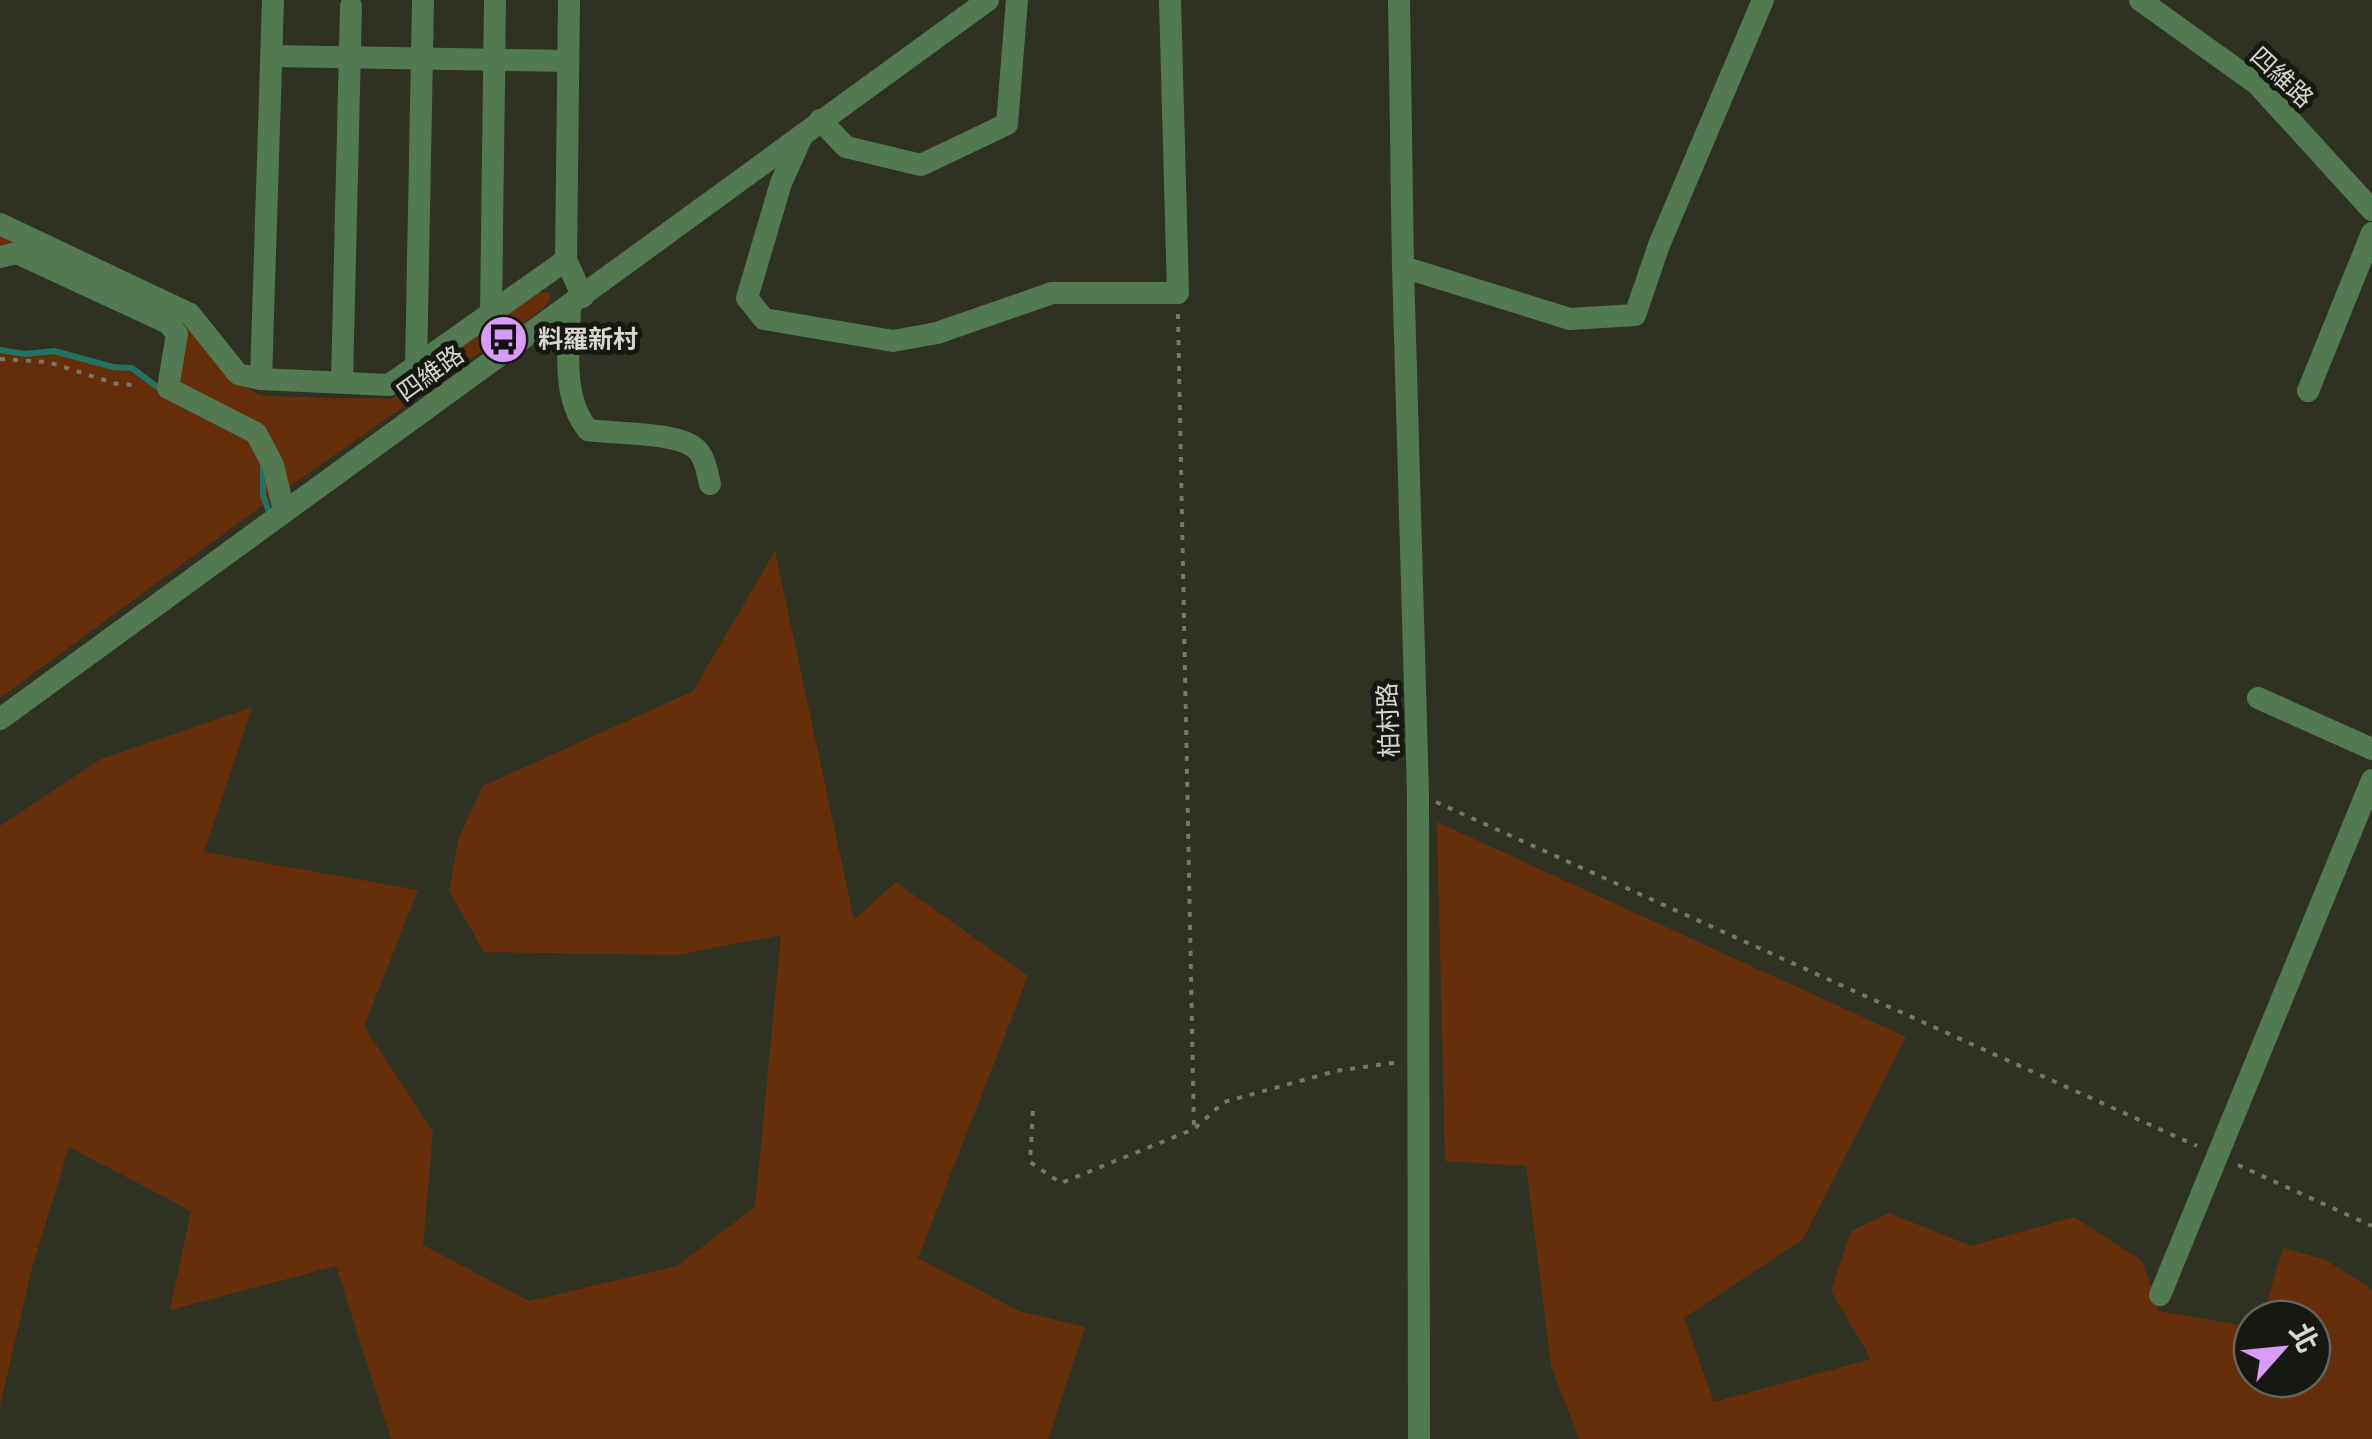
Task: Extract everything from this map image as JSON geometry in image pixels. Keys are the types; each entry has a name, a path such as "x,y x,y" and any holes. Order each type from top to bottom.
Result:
{"street":[{"path":"260,379 273,0"},
{"path":"416,368 422,0"},
{"path":"491,312 496,0"},
{"path":"570,0 566,260 576,302 569,371 575,414 588,430 674,440 693,446 703,458 710,484"},
{"name":"四維路","path":"0,718 988,0"},
{"path":"1017,0 1008,124 921,165 846,147 813,125 782,183 747,298 764,319 892,341 937,333 1052,293 1178,293 1170,0"},
{"name":"柏村路","path":"1400,0 1403,267 1418,794 1419,1439"},
{"path":"1403,267 1570,319 1634,314 1764,0"},
{"name":"四維路","path":"2140,0 2256,84 2372,210"},
{"path":"342,382 351,6"},
{"path":"272,56 568,61"},
{"path":"0,224 190,314 238,374 260,379 389,386 566,260"},
{"path":"2308,391 2372,233"},
{"path":"0,257 17,254 168,323 177,334 168,388 256,433 274,465 284,512"},
{"path":"2258,698 2372,749"},
{"path":"2160,1295 2372,780"}],"path":[{"path":"1178,293 1194,1129"},
{"path":"0,359 48,362 117,384 137,385"},
{"path":"1418,794 2372,1226"},
{"path":"1033,1111 1030,1162 1062,1183 1194,1129 1224,1102 1336,1071 1418,1059"}],"shaded area":[{"path":"0,233 189,322 237,382 261,396 391,399 531,293 547,292 551,297 544,308 252,513 0,698 0,350 25,354 54,351 113,367 132,368 160,389 177,334 0,257"},
{"path":"775,551 854,920 896,882 1028,976 918,1258 1019,1311 1085,1327 1048,1439 391,1439 336,1266 170,1310 191,1211 69,1147 32,1268 0,1406 0,826 101,759 252,707 204,852 418,890 364,1026 433,1132 423,1245 529,1301 677,1266 755,1207 781,935 676,955 484,952 449,891 459,837 483,786 693,691"},
{"path":"1437,822 1906,1037 1803,1239 1684,1318 1714,1402 1871,1359 1831,1291 1851,1231 1889,1213 1971,1246 2074,1217 2142,1261 2159,1311 2232,1324 2232,1399 2332,1399 2332,1299 2268,1299 2283,1248 2324,1259 2372,1289 2372,1439 1579,1439 1551,1366 1526,1166 1445,1161"}],"waterway":[{"path":"0,350 25,354 54,351 113,367 132,368 160,389"},
{"path":"263,463 263,495 270,515"}],"place":[{"name":"料羅新村","path":"503,339"}]}
